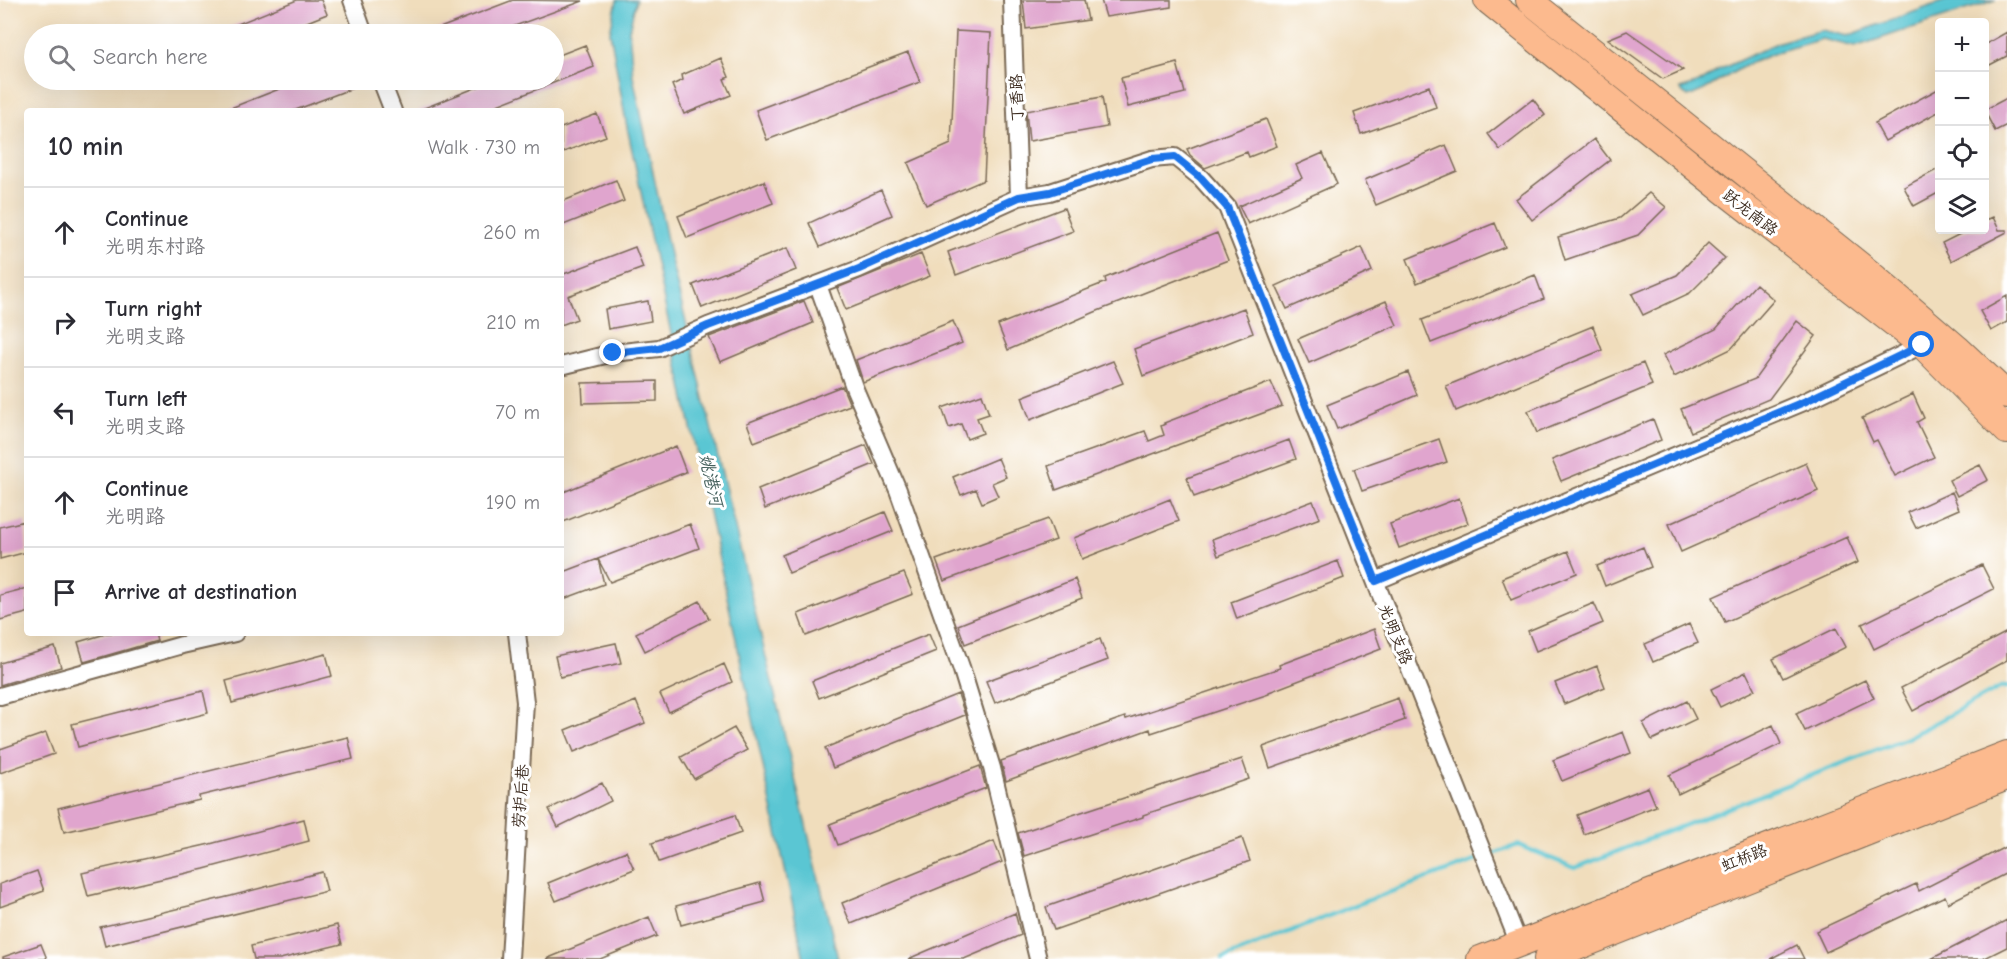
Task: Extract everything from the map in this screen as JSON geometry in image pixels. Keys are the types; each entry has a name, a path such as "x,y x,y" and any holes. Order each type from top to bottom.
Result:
{"main road":[{"name":"跃龙南路","path":"1487,0 1724,191 1922,345 2007,431"},
{"name":"跃龙南路","path":"1529,0 1872,274 1957,348 2007,396"},
{"name":"虹桥路","path":"1480,959 2007,754"},
{"name":"虹桥路","path":"1547,959 2007,777"}],"street":[{"path":"352,0 360,24"},
{"name":"丁香路","path":"1012,0 1019,197"},
{"path":"385,90 392,108"},
{"name":"光明支路","path":"564,365 613,353 659,348 699,330 818,285 1019,197 1050,192 1152,159 1175,157 1201,178 1227,207 1519,944"},
{"path":"818,285 854,387 898,490 961,667 992,768 1038,959"},
{"path":"1376,581 1806,401 1922,345"},
{"path":"0,696 222,636"},
{"name":"劳护后巷","path":"510,959 525,702 517,636"}],"water":[{"name":"姚港河","path":"617,0 636,0 629,30 633,76 672,264 838,959 804,959 626,122 610,32"},
{"path":"1947,0 1996,0 1942,18 1935,18 1935,20 1855,47 1822,39 1780,51 1746,65 1688,97 1680,89 1699,83 1719,70 1779,42 1822,30 1847,36"}],"building":[{"path":"297,0 321,0 327,14 302,24 238,24"},
{"path":"513,0 583,1 520,24 450,24"},
{"path":"1023,0 1084,0 1088,20 1026,29"},
{"path":"1101,0 1171,0 1171,7 1106,17"},
{"path":"956,31 991,33 984,180 926,205 908,163 951,144"},
{"path":"1627,31 1683,70 1663,79 1608,39"},
{"path":"2007,32 2007,56 1989,65 1989,42"},
{"path":"585,45 594,67 564,79 564,53"},
{"path":"908,52 920,82 767,140 756,110"},
{"path":"721,58 729,77 724,79 731,95 684,114 672,85 683,80 682,75"},
{"path":"1177,63 1185,93 1128,107 1121,78"},
{"path":"1429,86 1436,107 1361,134 1354,113"},
{"path":"277,90 348,90 301,108 231,108"},
{"path":"470,90 535,90 490,108 425,108"},
{"path":"1935,91 1935,114 1885,141 1875,123"},
{"path":"1102,97 1107,127 1029,141 1026,111"},
{"path":"2007,98 2007,125 1995,131 1989,120 1989,107"},
{"path":"1533,99 1545,115 1500,150 1488,134"},
{"path":"597,114 606,136 564,152 564,127"},
{"path":"1266,119 1277,146 1249,157 1247,152 1205,168 1190,155 1187,149"},
{"path":"1594,139 1610,160 1532,220 1516,199"},
{"path":"1446,145 1457,171 1376,205 1365,180"},
{"path":"1323,153 1337,184 1248,224 1239,206 1302,178 1296,165"},
{"path":"1935,171 1935,195 1914,206 1904,187"},
{"path":"616,180 624,201 564,225 564,201"},
{"path":"764,181 773,203 687,238 678,216"},
{"path":"881,190 892,215 820,247 809,223"},
{"path":"1649,193 1666,207 1638,235 1565,260 1558,237 1620,218"},
{"path":"1064,208 1073,231 956,275 948,252"},
{"path":"1993,217 1999,230 2007,230 2007,232 1951,261 1942,243 1960,234 1989,234 1989,219"},
{"path":"1495,223 1505,247 1417,283 1407,259"},
{"path":"1217,233 1228,260 1095,312 1008,350 998,325 1106,282 1105,278"},
{"path":"1708,243 1725,258 1690,293 1643,315 1632,294 1677,275"},
{"path":"635,247 643,268 568,296 577,319 564,324 564,274"},
{"path":"1362,247 1372,271 1287,309 1276,286"},
{"path":"787,248 796,270 702,308 693,285"},
{"path":"921,254 930,276 846,310 837,288"},
{"path":"1535,275 1544,299 1431,343 1422,320"},
{"path":"1756,284 1774,300 1731,349 1674,377 1663,355 1716,329"},
{"path":"2007,296 2007,322 1991,331 1980,311"},
{"path":"648,301 651,321 608,329 605,309"},
{"path":"804,301 813,323 720,362 709,337"},
{"path":"1386,301 1397,325 1309,363 1298,339"},
{"path":"1244,308 1253,333 1143,376 1134,349"},
{"path":"953,321 962,343 863,382 856,360"},
{"path":"1797,321 1816,336 1769,399 1691,432 1681,409 1755,379"},
{"path":"1593,326 1602,350 1456,411 1446,386"},
{"path":"1113,361 1123,383 1030,420 1022,397"},
{"path":"1643,363 1652,385 1537,433 1528,411"},
{"path":"1408,372 1417,395 1337,429 1327,405"},
{"path":"657,381 657,401 583,403 582,383"},
{"path":"1271,382 1282,406 1056,490 1048,466 1145,431 1149,441 1164,435 1161,426 1164,423"},
{"path":"842,386 850,405 754,442 747,423"},
{"path":"982,394 989,414 977,418 983,433 967,439 961,424 949,428 942,408"},
{"path":"1913,394 1924,418 1917,422 1934,457 1895,476 1877,440 1873,442 1862,418"},
{"path":"1653,419 1661,440 1561,481 1552,460"},
{"path":"1439,439 1447,462 1362,491 1354,469"},
{"path":"1289,440 1296,459 1194,497 1187,478"},
{"path":"866,445 874,464 765,509 758,489"},
{"path":"676,446 686,472 564,522 564,492"},
{"path":"998,458 1006,477 992,483 998,496 982,503 976,489 961,495 953,477"},
{"path":"1806,463 1818,491 1681,552 1669,524"},
{"path":"1980,465 1988,480 1957,496 1949,480"},
{"path":"1952,492 1959,509 1916,528 1908,512"},
{"path":"1459,498 1468,523 1399,548 1390,524"},
{"path":"1170,499 1179,521 1082,559 1074,538"},
{"path":"1313,501 1320,518 1218,556 1212,539"},
{"path":"885,512 893,531 789,573 782,555"},
{"path":"1048,519 1056,540 944,581 936,560"},
{"path":"24,521 24,553 0,559 0,527"},
{"path":"690,524 699,548 610,582 598,559"},
{"path":"1847,537 1858,562 1725,622 1713,597"},
{"path":"1643,547 1651,567 1605,586 1597,566"},
{"path":"1568,551 1577,573 1511,600 1502,578"},
{"path":"598,559 604,584 564,599 564,572"},
{"path":"1338,561 1344,578 1237,619 1231,602"},
{"path":"1982,565 1994,589 1874,649 1862,624"},
{"path":"904,573 913,594 806,636 798,614"},
{"path":"1075,579 1082,598 965,644 958,625"},
{"path":"24,589 24,614 0,620 0,595"},
{"path":"700,601 709,619 645,651 636,633"},
{"path":"1594,603 1603,623 1536,651 1528,631"},
{"path":"1689,624 1698,643 1653,662 1645,644"},
{"path":"1836,628 1846,647 1783,678 1773,659"},
{"path":"1374,629 1381,649 1269,692 1269,694 1151,733 1150,729 1006,781 1001,761 1125,717 1126,719 1280,668 1279,665"},
{"path":"2007,632 2007,660 1913,711 1901,688"},
{"path":"929,634 936,651 819,698 812,681"},
{"path":"99,636 156,636 157,641 84,662 78,642"},
{"path":"1100,639 1108,660 995,703 986,681"},
{"path":"616,643 621,663 560,677 555,656"},
{"path":"55,647 61,667 0,685 0,663"},
{"path":"326,654 332,676 232,703 226,681"},
{"path":"724,664 732,682 669,712 660,694"},
{"path":"1597,666 1605,687 1564,704 1555,683"},
{"path":"1746,672 1755,690 1720,707 1711,689"},
{"path":"1865,680 1874,698 1805,731 1796,713"},
{"path":"203,691 208,713 78,747 72,724"},
{"path":"958,694 965,715 833,768 825,748"},
{"path":"1398,698 1405,720 1270,768 1263,747"},
{"path":"636,701 645,723 574,752 565,730"},
{"path":"1687,701 1696,719 1652,740 1643,723"},
{"path":"1773,725 1781,744 1678,794 1669,775"},
{"path":"734,728 747,750 694,779 681,757"},
{"path":"1623,732 1631,753 1562,781 1553,760"},
{"path":"46,733 54,754 0,773 0,749"},
{"path":"348,737 353,759 199,796 200,800 64,832 58,808"},
{"path":"1242,759 1249,779 1024,856 1018,833"},
{"path":"980,766 986,788 838,845 830,824"},
{"path":"602,783 611,801 558,827 549,809"},
{"path":"1648,787 1656,806 1584,834 1577,815"},
{"path":"735,815 741,833 659,862 652,843"},
{"path":"304,819 309,841 204,869 88,896 82,873 210,844"},
{"path":"1242,838 1250,861 1054,930 1046,907"},
{"path":"994,841 1002,862 851,924 842,903"},
{"path":"2007,846 2007,873 1948,903 1945,896 1826,952 1816,931 1916,884 1919,891"},
{"path":"626,851 634,869 556,901 548,883"},
{"path":"37,871 44,891 0,907 0,884"},
{"path":"322,872 327,891 105,946 100,927"},
{"path":"760,883 765,902 681,925 676,906"},
{"path":"1015,913 1021,935 964,959 908,959"},
{"path":"649,917 657,936 600,959 546,959"},
{"path":"2007,920 2007,947 1983,959 1931,959"},
{"path":"337,925 342,944 280,959 254,959 251,946"},
{"path":"41,944 47,959 3,959 3,957"},
{"path":"1797,945 1804,959 1770,959"}],"waterway":[{"path":"1222,959 1358,904 1518,845 1575,868 1907,738 2001,687 2007,687"}],"route":[{"path":"613,353 659,348 708,326 859,269 1019,197 1050,192 1152,159 1175,157 1201,178 1227,207 1376,581 1806,401 1922,345"}]}
